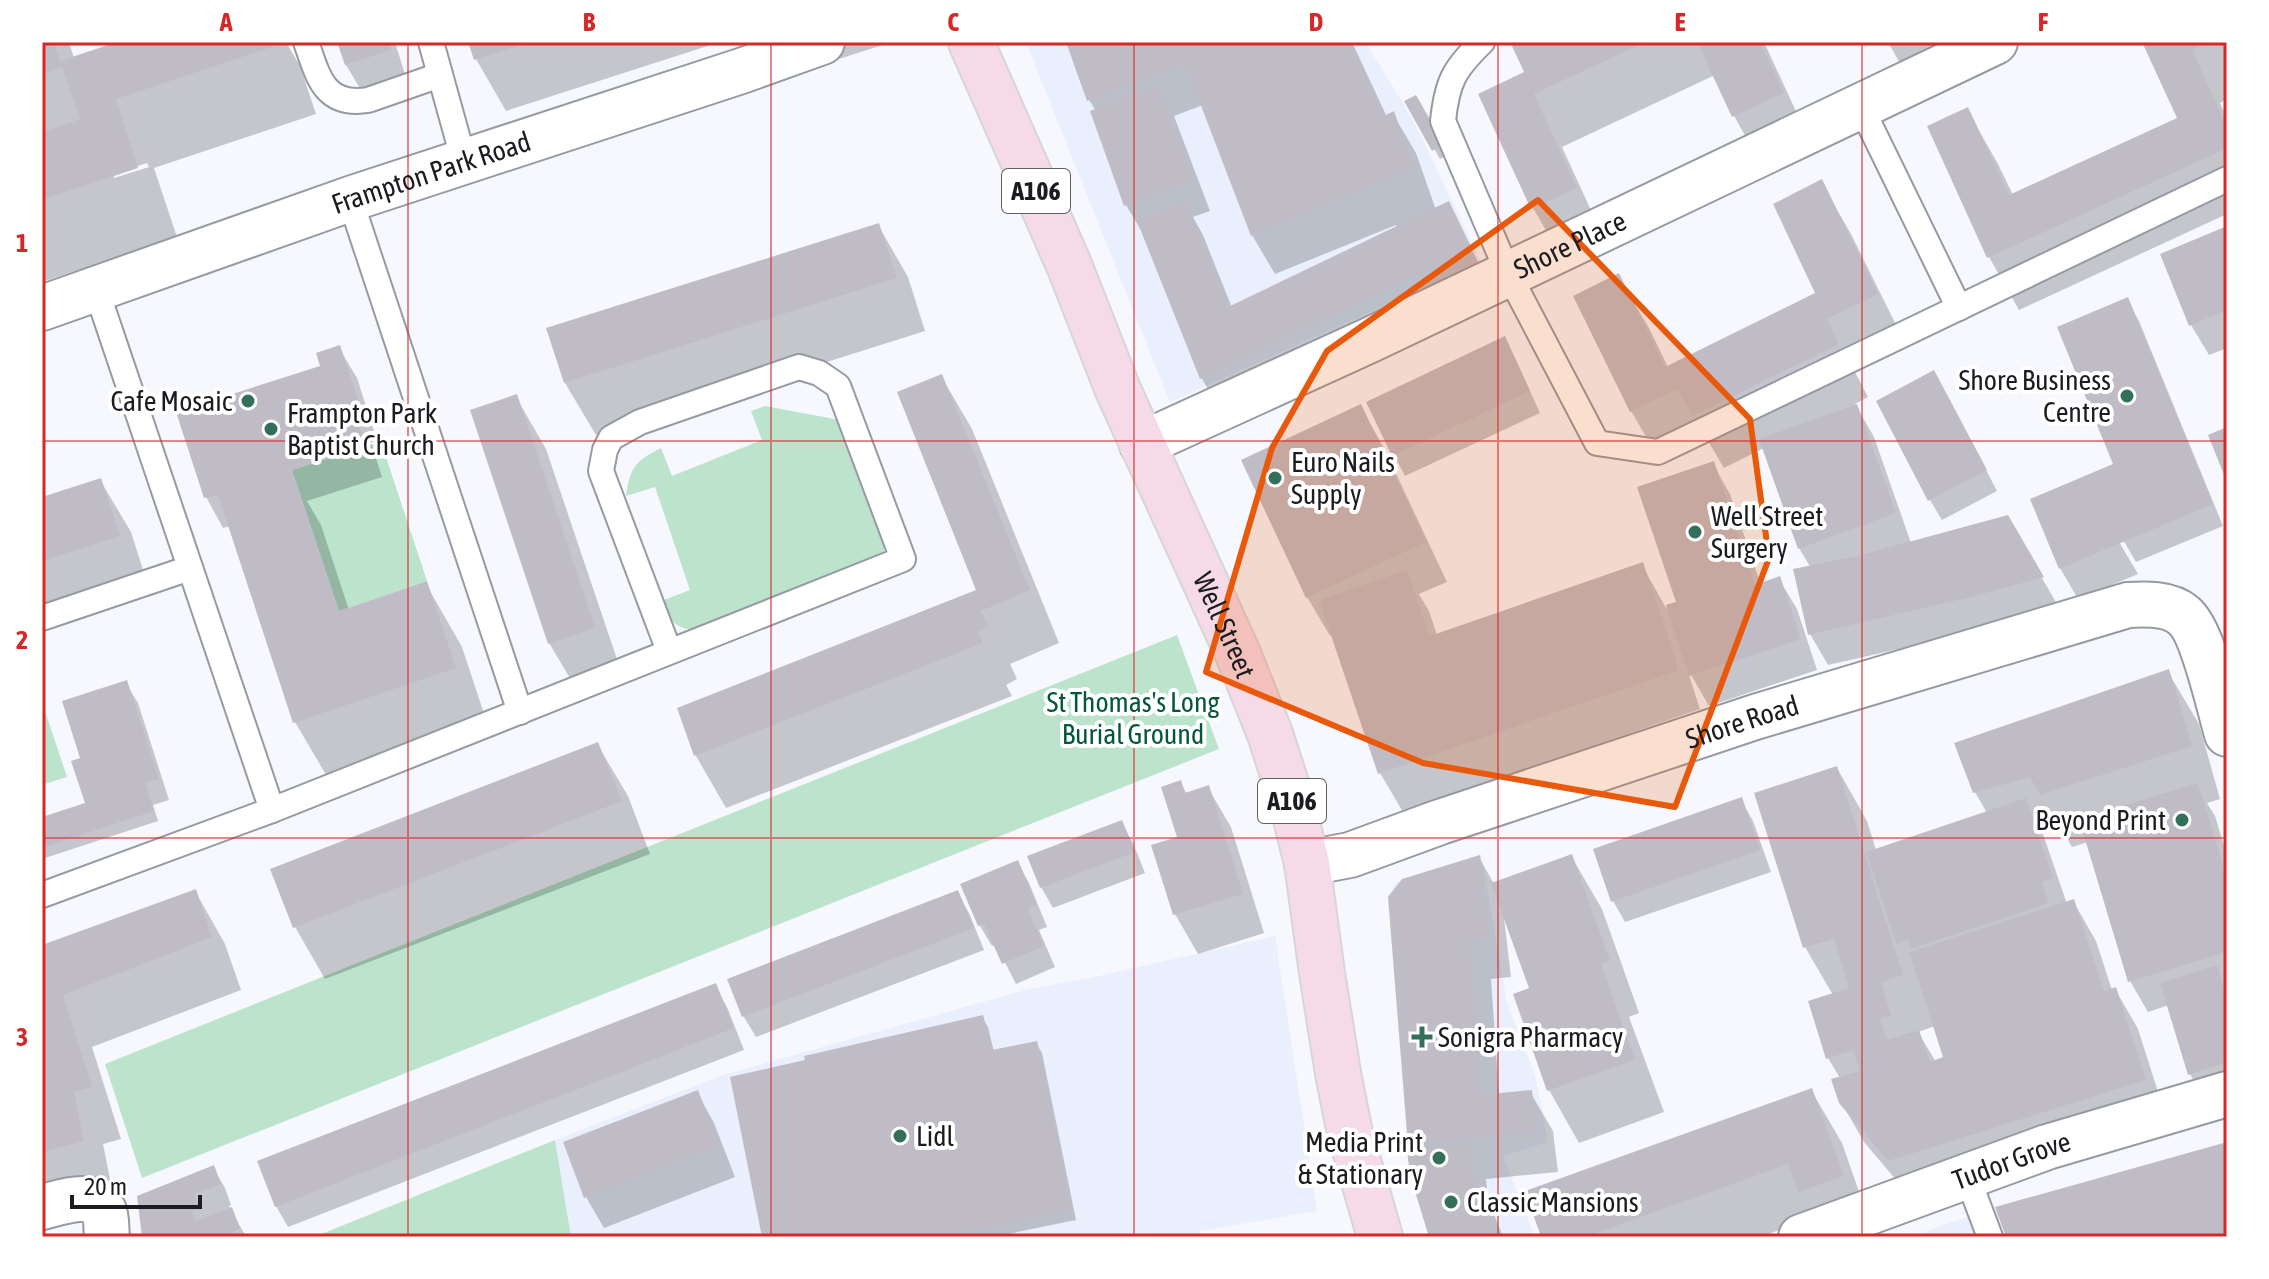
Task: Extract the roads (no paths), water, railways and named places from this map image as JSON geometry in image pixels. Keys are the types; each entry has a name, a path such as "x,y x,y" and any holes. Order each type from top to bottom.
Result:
{"main road":[{"name":"Well Street","path":"971,42 1069,265 1118,390 1238,654 1270,734 1307,863 1338,1073 1349,1129 1380,1237"}],"street":[{"name":"Frampton Park Road","path":"42,308 350,199 822,42"},
{"name":"Shore Place","path":"1142,444 1370,340 1995,42"},
{"name":"Shore Road","path":"1307,863 1350,855 1755,717 2128,605 2147,604 2186,616 2201,643 2227,734"},
{"name":"Tudor Grove","path":"1801,1237 2047,1147 2227,1094"},
{"path":"42,1207 78,1198 94,1201 105,1212 107,1237"}],"lane":[{"path":"306,42 319,80 329,93 345,100 368,100 440,75"},
{"path":"431,42 464,161"},
{"path":"1482,42 1453,76 1446,95 1443,121 1508,273 1597,443 1658,452 2227,179"},
{"path":"1860,105 1959,308"},
{"path":"350,199 520,712"},
{"path":"96,289 272,810"},
{"path":"42,895 272,810 903,559 838,386 819,373 799,367 640,422 611,438 601,471 669,651"},
{"path":"42,618 190,568"},
{"path":"1967,1176 1990,1237"}],"place":[{"name":"Shore Business Centre","path":"2127,396"},
{"name":"Cafe Mosaic","path":"248,401"},
{"name":"Frampton Park Baptist Church","path":"271,429"},
{"name":"Euro Nails Supply","path":"1275,478"},
{"name":"Well Street Surgery","path":"1695,532"},
{"name":"Beyond Print","path":"2182,820"},
{"name":"Sonigra Pharmacy","path":"1422,1037"},
{"name":"Lidl","path":"900,1136"},
{"name":"Media Print & Stationary","path":"1439,1158"},
{"name":"Classic Mansions","path":"1451,1202"}],"park label":[{"name":"St Thomas's Long Burial Ground","path":"1133,718"}]}
